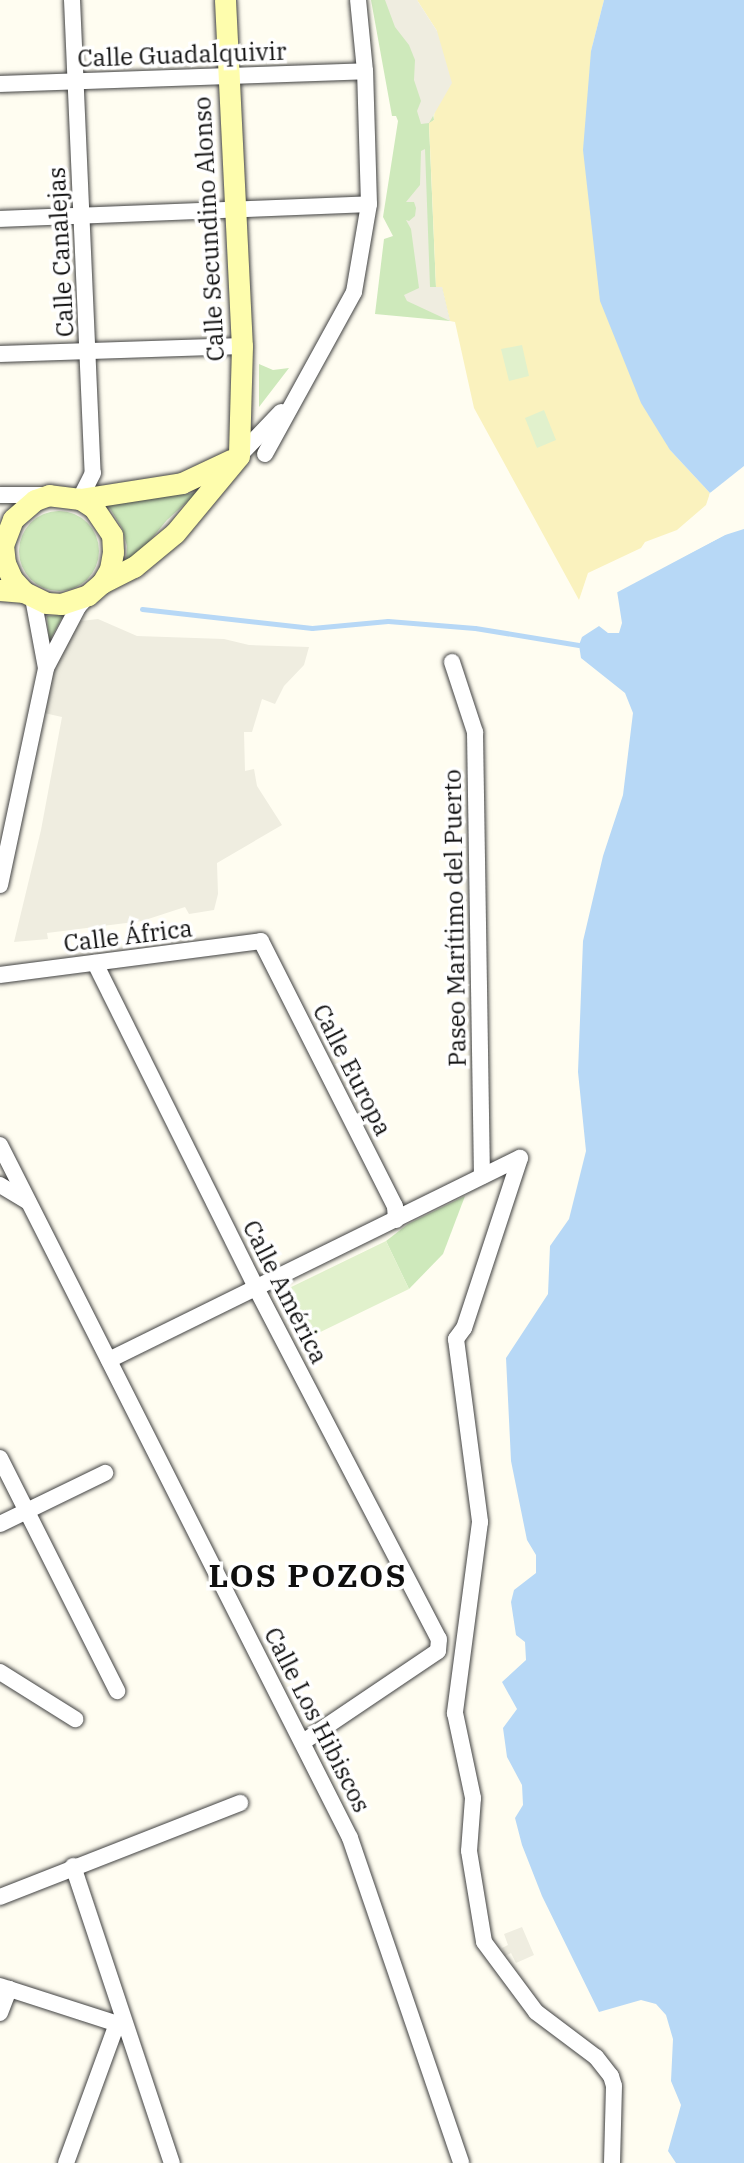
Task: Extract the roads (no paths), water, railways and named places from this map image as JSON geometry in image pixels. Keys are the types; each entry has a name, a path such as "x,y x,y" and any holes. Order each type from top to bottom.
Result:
{"main road":[{"name":"Calle Secundino Alonso","path":"225,0 242,346 239,456"},
{"path":"28,595 12,579 5,563 2,538 23,508 49,495 80,499 182,483 239,456"},
{"path":"0,590 61,604 95,589 134,567 175,533 239,456"},
{"path":"80,499 94,508 112,536 110,569 95,589"}],"street":[{"name":"Calle Canalejas","path":"72,0 93,473 80,499"},
{"path":"265,454 354,292 369,204 365,71 358,0"},
{"name":"Calle Guadalquivir","path":"0,84 365,71"},
{"path":"0,219 369,204"},
{"path":"0,354 242,346"},
{"path":"239,456 299,394"},
{"path":"0,495 49,495"},
{"path":"0,885 46,668 78,607 95,589"},
{"path":"28,595 46,668"},
{"name":"Paseo Marítimo del Puerto","path":"452,662 475,732 482,1176"},
{"name":"Calle África","path":"0,975 261,942"},
{"name":"Calle Europa","path":"261,942 395,1206 396,1220"},
{"name":"Calle América","path":"95,963 256,1288 439,1639 439,1651 303,1742"},
{"name":"Calle Los Hibiscos","path":"0,1145 6,1172 29,1203 350,1838 461,2163"},
{"path":"109,1360 520,1158 464,1328 456,1339 480,1522 455,1713 473,1798 469,1851 484,1942 536,2012 596,2057 611,2077 614,2086 612,2163"},
{"path":"0,1185 29,1203"},
{"path":"0,1458 117,1691"},
{"path":"0,1524 105,1472"},
{"path":"0,1672 75,1719"},
{"path":"0,1897 73,1866 240,1803"},
{"path":"73,1866 121,2025 172,2163"},
{"path":"0,2014 5,1988 121,2025"},
{"path":"66,2163 121,2025"}],"water":[{"path":"604,0 744,0 744,475 710,493 670,450 641,403 600,301 583,150 591,51"},
{"path":"744,525 744,2163 676,2163 668,2151 681,2105 671,2081 673,2039 666,2015 656,2004 641,2000 599,2012 542,1896 522,1845 515,1818 523,1805 522,1785 507,1757 503,1728 517,1709 502,1682 526,1660 525,1642 516,1635 511,1602 514,1590 536,1573 536,1555 527,1540 511,1461 506,1358 548,1294 550,1246 569,1219 586,1151 578,1072 583,941 603,856 623,795 633,713 625,693 581,658 579,645 582,637 599,626 608,633 619,633 622,623 617,591"}],"waterway":[{"path":"142,609 312,628 388,621 475,628 579,645"}],"district":[{"name":"LOS POZOS","path":"308,1575"}]}
